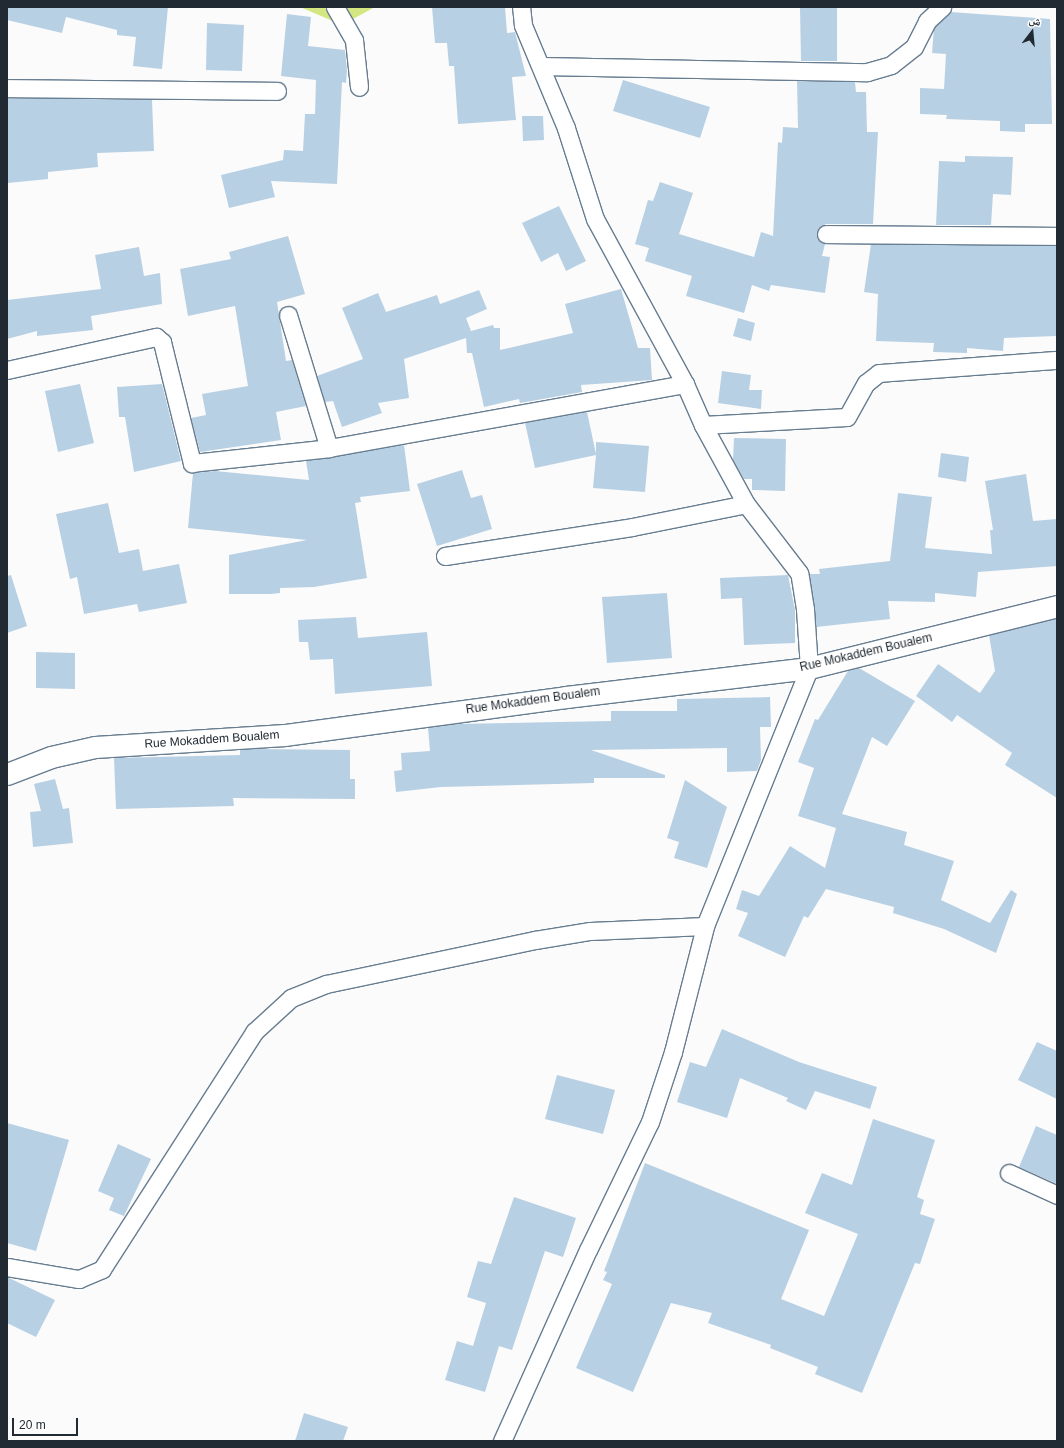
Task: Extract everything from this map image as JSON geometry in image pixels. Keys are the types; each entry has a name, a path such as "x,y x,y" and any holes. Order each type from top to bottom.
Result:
{"street":[{"path":"335,7 354,40 359,87"},
{"path":"502,1441 588,1250 650,1122 673,1052 706,926 809,668 805,609 799,573 746,504 703,425 685,384 595,219 566,128 523,25 520,7"},
{"path":"541,66 867,72 892,65 914,47 927,21 942,7"},
{"path":"7,88 277,91"},
{"path":"826,234 1057,236"},
{"path":"288,315 329,448"},
{"path":"7,370 156,338 162,342 192,463 329,448 685,384"},
{"path":"703,425 847,417 866,383 879,373 1057,360"},
{"path":"445,556 632,527 746,504"},
{"name":"Rue Mokaddem Boualem","path":"7,774 51,757 95,747 285,735 566,696 809,668 1057,606"},
{"path":"7,1267 79,1279 102,1269 254,1032 291,998 326,984 535,940 590,931 706,926"},
{"path":"1009,1173 1057,1195"}],"green space":[{"path":"300,7 375,7 342,25"}],"building":[{"path":"7,7 168,7 162,69 133,66 136,37 117,35 117,30 66,17 62,33 7,20"},
{"path":"432,7 505,7 507,33 515,32 526,76 512,77 516,120 458,124 454,66 449,66 447,43 435,43"},
{"path":"800,7 837,7 837,61 801,61"},
{"path":"950,12 1050,19 1052,124 1025,124 1025,132 1000,131 1000,121 946,119 947,115 920,114 920,88 944,89 946,54 932,53 934,28"},
{"path":"287,14 311,17 308,46 345,50 347,70 346,83 342,82 337,184 271,181 275,197 229,208 221,175 283,160 284,150 303,151 305,114 315,114 316,80 281,76"},
{"path":"207,23 244,25 242,71 206,70"},
{"path":"623,80 710,107 700,138 613,111"},
{"path":"797,81 855,82 856,92 866,92 867,132 878,132 873,224 826,224 818,229 817,239 825,244 822,256 830,257 825,293 771,285 769,291 752,285 744,313 686,296 692,276 645,261 649,248 635,244 648,200 653,201 660,182 693,193 679,234 754,257 761,232 773,236 778,142 782,143 783,127 798,128"},
{"path":"7,98 152,100 154,151 97,153 98,167 48,172 48,179 8,183"},
{"path":"522,116 543,116 544,140 523,141"},
{"path":"965,156 1013,157 1011,195 993,194 991,225 936,225 939,161 965,162"},
{"path":"559,206 586,261 566,271 558,253 541,262 522,223"},
{"path":"288,236 305,294 277,302 286,361 292,360 306,406 276,412 281,440 200,452 191,418 206,415 202,394 248,386 235,306 188,316 180,269 231,259 229,252"},
{"path":"871,244 1057,246 1057,336 1004,338 1003,351 967,348 967,353 933,352 934,343 876,341 878,294 864,292"},
{"path":"139,247 144,276 160,273 162,304 91,316 93,330 37,336 37,331 7,339 7,300 101,289 95,255"},
{"path":"621,289 638,348 650,348 652,380 581,385 582,392 520,403 519,399 484,407 472,353 467,353 466,338 404,359 409,398 378,403 382,413 342,427 333,401 325,402 317,376 363,359 342,308 378,293 386,312 437,295 440,304 479,290 487,309 466,318 471,331 493,325 494,328 500,328 500,350 573,333 565,304"},
{"path":"738,318 755,323 751,341 733,336"},
{"path":"722,371 751,375 749,390 762,390 761,409 718,403"},
{"path":"80,384 94,443 58,452 45,391"},
{"path":"162,384 181,461 134,472 125,417 119,417 117,387"},
{"path":"587,412 596,454 596,442 649,446 645,492 593,488 596,455 535,468 525,423"},
{"path":"734,438 786,439 785,491 752,490 752,479 744,479 733,460"},
{"path":"404,445 410,491 360,497 361,502 355,503 367,578 314,587 280,588 280,593 229,594 229,555 307,540 188,528 193,473 215,471 309,480 306,461"},
{"path":"941,453 969,457 966,482 938,477"},
{"path":"462,470 471,498 482,495 492,529 437,546 417,484"},
{"path":"1026,474 1033,521 1057,519 1057,566 978,572 976,597 935,593 935,602 888,601 890,619 816,627 809,574 820,574 819,569 890,561 898,493 932,497 925,548 992,554 990,530 993,530 985,481"},
{"path":"108,503 119,553 139,549 143,571 179,564 187,603 139,612 137,604 84,614 77,577 70,579 56,514"},
{"path":"11,575 27,626 7,633 7,576"},
{"path":"788,575 795,610 795,643 744,645 742,598 721,599 720,578"},
{"path":"667,593 672,658 607,663 602,597"},
{"path":"356,617 358,638 427,632 432,686 335,694 333,659 310,660 308,642 299,642 298,620"},
{"path":"1057,618 1057,798 1005,765 1012,753 957,715 952,722 916,696 938,664 980,693 995,671 989,635"},
{"path":"36,652 75,653 75,689 36,688"},
{"path":"859,668 915,701 887,746 872,737 842,814 907,832 904,845 954,861 941,900 990,923 1011,890 1017,894 996,953 944,929 893,913 894,907 826,889 808,918 804,916 785,957 738,936 748,913 736,909 742,890 759,896 790,846 825,868 836,828 798,816 814,768 798,762 815,719 818,720 848,671"},
{"path":"770,697 771,727 760,727 761,760 757,771 727,772 727,748 591,750 665,775 665,778 594,778 594,783 441,787 396,792 394,771 402,770 401,753 430,751 428,728 457,724 611,721 611,711 677,711 677,699"},
{"path":"240,750 350,750 350,779 355,779 355,799 233,798 234,806 116,809 114,758 240,755"},
{"path":"55,779 63,809 69,808 73,843 33,847 30,812 41,811 34,784"},
{"path":"685,780 727,807 707,868 674,858 679,842 667,838"},
{"path":"722,1029 799,1062 877,1087 870,1109 815,1091 806,1110 786,1101 788,1098 740,1078 727,1118 677,1102 690,1062 706,1067"},
{"path":"1037,1042 1057,1051 1057,1099 1018,1080"},
{"path":"557,1075 615,1090 603,1134 545,1119"},
{"path":"873,1119 935,1140 917,1197 924,1200 920,1214 935,1219 920,1264 915,1263 862,1393 815,1374 818,1367 770,1348 771,1345 708,1323 712,1313 671,1303 633,1392 576,1368 612,1284 603,1280 607,1272 604,1271 645,1163 809,1230 781,1299 824,1316 858,1234 805,1213 822,1173 852,1185"},
{"path":"7,1123 69,1140 36,1251 7,1243"},
{"path":"1036,1126 1057,1135 1057,1184 1019,1167"},
{"path":"118,1144 151,1159 124,1216 109,1210 114,1198 98,1191"},
{"path":"514,1197 576,1218 563,1257 545,1251 512,1350 499,1346 485,1392 445,1380 457,1341 473,1346 486,1303 467,1297 478,1261 491,1264"},
{"path":"7,1277 55,1300 36,1337 7,1323"},
{"path":"304,1413 348,1427 343,1441 295,1441"}]}
